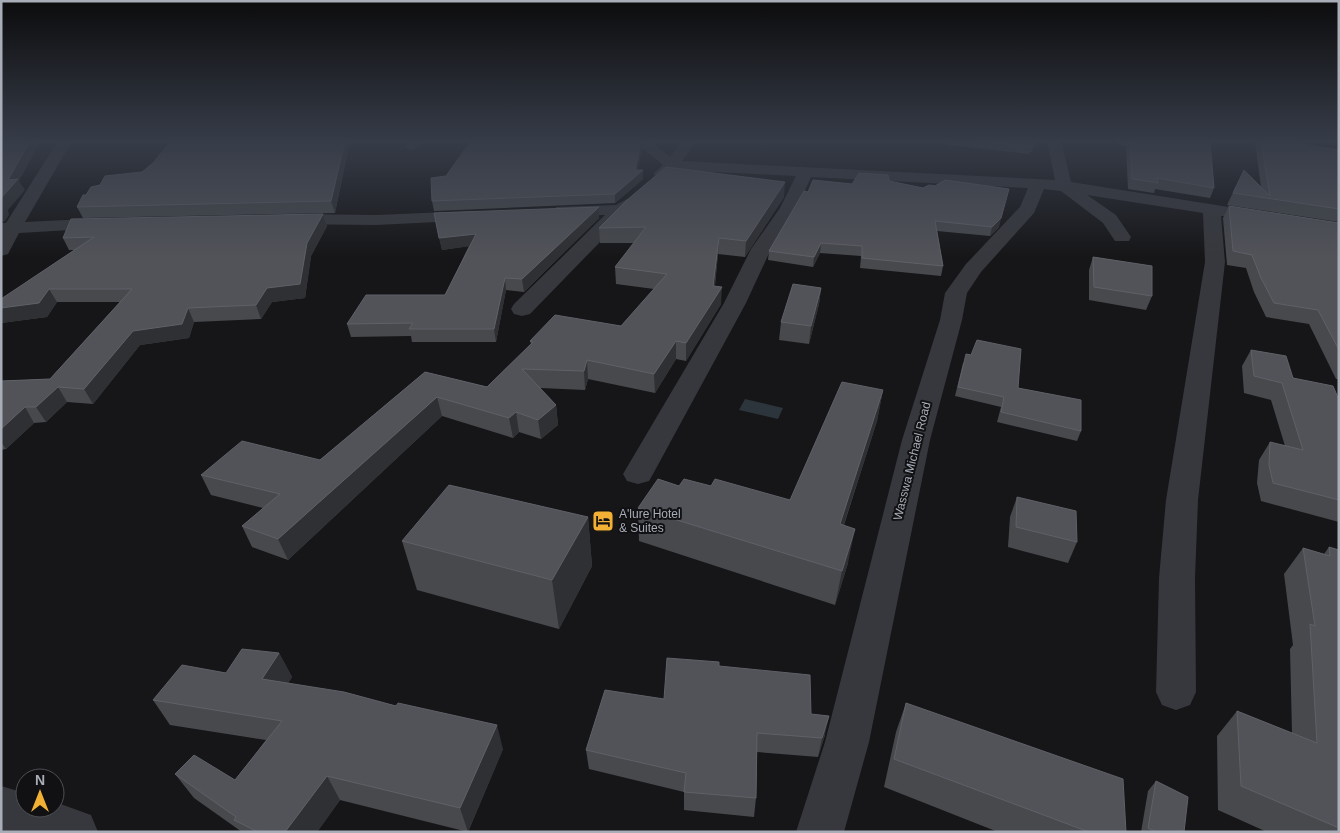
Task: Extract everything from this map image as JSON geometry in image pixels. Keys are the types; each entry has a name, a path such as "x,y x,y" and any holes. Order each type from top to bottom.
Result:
{"street":[{"path":"1,250 7,228 39,180"},
{"path":"522,309 620,210 654,180"},
{"path":"638,474 733,309 756,258 772,230 788,212 793,202 792,198 802,180"},
{"path":"954,180 1051,185 1241,214"},
{"path":"1051,180 1051,185"},
{"path":"1051,185 1110,219 1122,237"},
{"name":"Wasswa Michael Road","path":"820,832 847,742 916,440 951,320 956,293 973,268 1051,185"},
{"path":"1176,692 1177,578 1182,500 1216,262 1212,209"},
{"path":"546,211 620,210"},
{"path":"273,219 376,220 491,215"},
{"path":"7,228 124,223"},
{"path":"6,818 74,832"}],"shaded area":[{"path":"745,399 783,408 778,419 739,410"}],"building":[{"path":"1,180 17,180 1,198"},
{"path":"103,180 336,180 331,201 77,207 83,195 86,195 91,187 100,185"},
{"path":"431,180 631,180 615,194 432,201"},
{"path":"651,180 768,180 785,182 746,241 719,238 713,286 722,287 686,343 676,341 654,374 587,360 584,371 522,369 556,405 538,420 516,412 509,418 437,397 278,539 242,526 280,494 201,475 242,441 320,460 425,372 487,387 533,342 530,341 555,315 621,326 667,274 615,267 646,227 599,228"},
{"path":"813,180 852,184 855,180 889,180 923,188 929,185 935,186 945,180 1009,189 1001,218 992,227 935,221 943,266 862,258 862,246 821,243 814,257 769,251 804,191 808,192"},
{"path":"1138,180 1157,180 1158,183"},
{"path":"1168,180 1213,180 1214,188"},
{"path":"1239,180 1254,180 1270,196 1267,180 1339,180 1339,209 1233,193"},
{"path":"1229,206 1339,223 1339,350 1318,310 1274,303 1252,255 1233,251"},
{"path":"599,207 522,279 505,278 494,329 409,329 413,323 347,324 366,295 445,295 476,234 439,238 434,213"},
{"path":"323,214 307,243 300,284 267,288 256,305 188,308 182,324 133,331 84,389 58,387 36,407 25,407 1,429 1,381 50,379 132,289 49,289 39,303 1,308 1,299 94,237 63,238 71,219"},
{"path":"1093,257 1152,266 1152,296 1094,287"},
{"path":"793,284 821,288 811,326 781,322"},
{"path":"977,340 1021,349 1018,388 1081,400 1081,431 1001,412 1004,397 958,387 966,354 971,355"},
{"path":"1251,350 1286,356 1293,378 1333,386 1339,400 1339,500 1273,483 1269,465 1270,442 1303,450 1282,383 1254,376"},
{"path":"842,382 883,390 840,524 855,529 842,571 638,508 658,479 679,486 684,479 711,486 715,479 790,500"},
{"path":"449,485 588,517 552,580 402,541"},
{"path":"1017,497 1076,511 1077,542 1016,527"},
{"path":"1329,547 1339,550 1339,828 1241,786 1237,711 1317,743 1310,624 1315,626 1303,548 1330,556"},
{"path":"242,649 279,653 262,679 344,692 396,706 398,703 497,725 460,808 327,776 285,832 258,832 234,820 236,817 175,774 194,755 235,780 282,721 153,700 182,665 226,673"},
{"path":"667,658 719,662 719,666 810,675 811,714 829,716 822,738 757,733 756,798 684,792 686,773 586,750 605,690 664,699"},
{"path":"906,703 1123,779 1126,832 1089,832 894,759"},
{"path":"1156,781 1188,797 1184,832 1156,832 1148,828"}],"place":[{"name":"A'lure Hotel & Suites","path":"603,521"}]}
